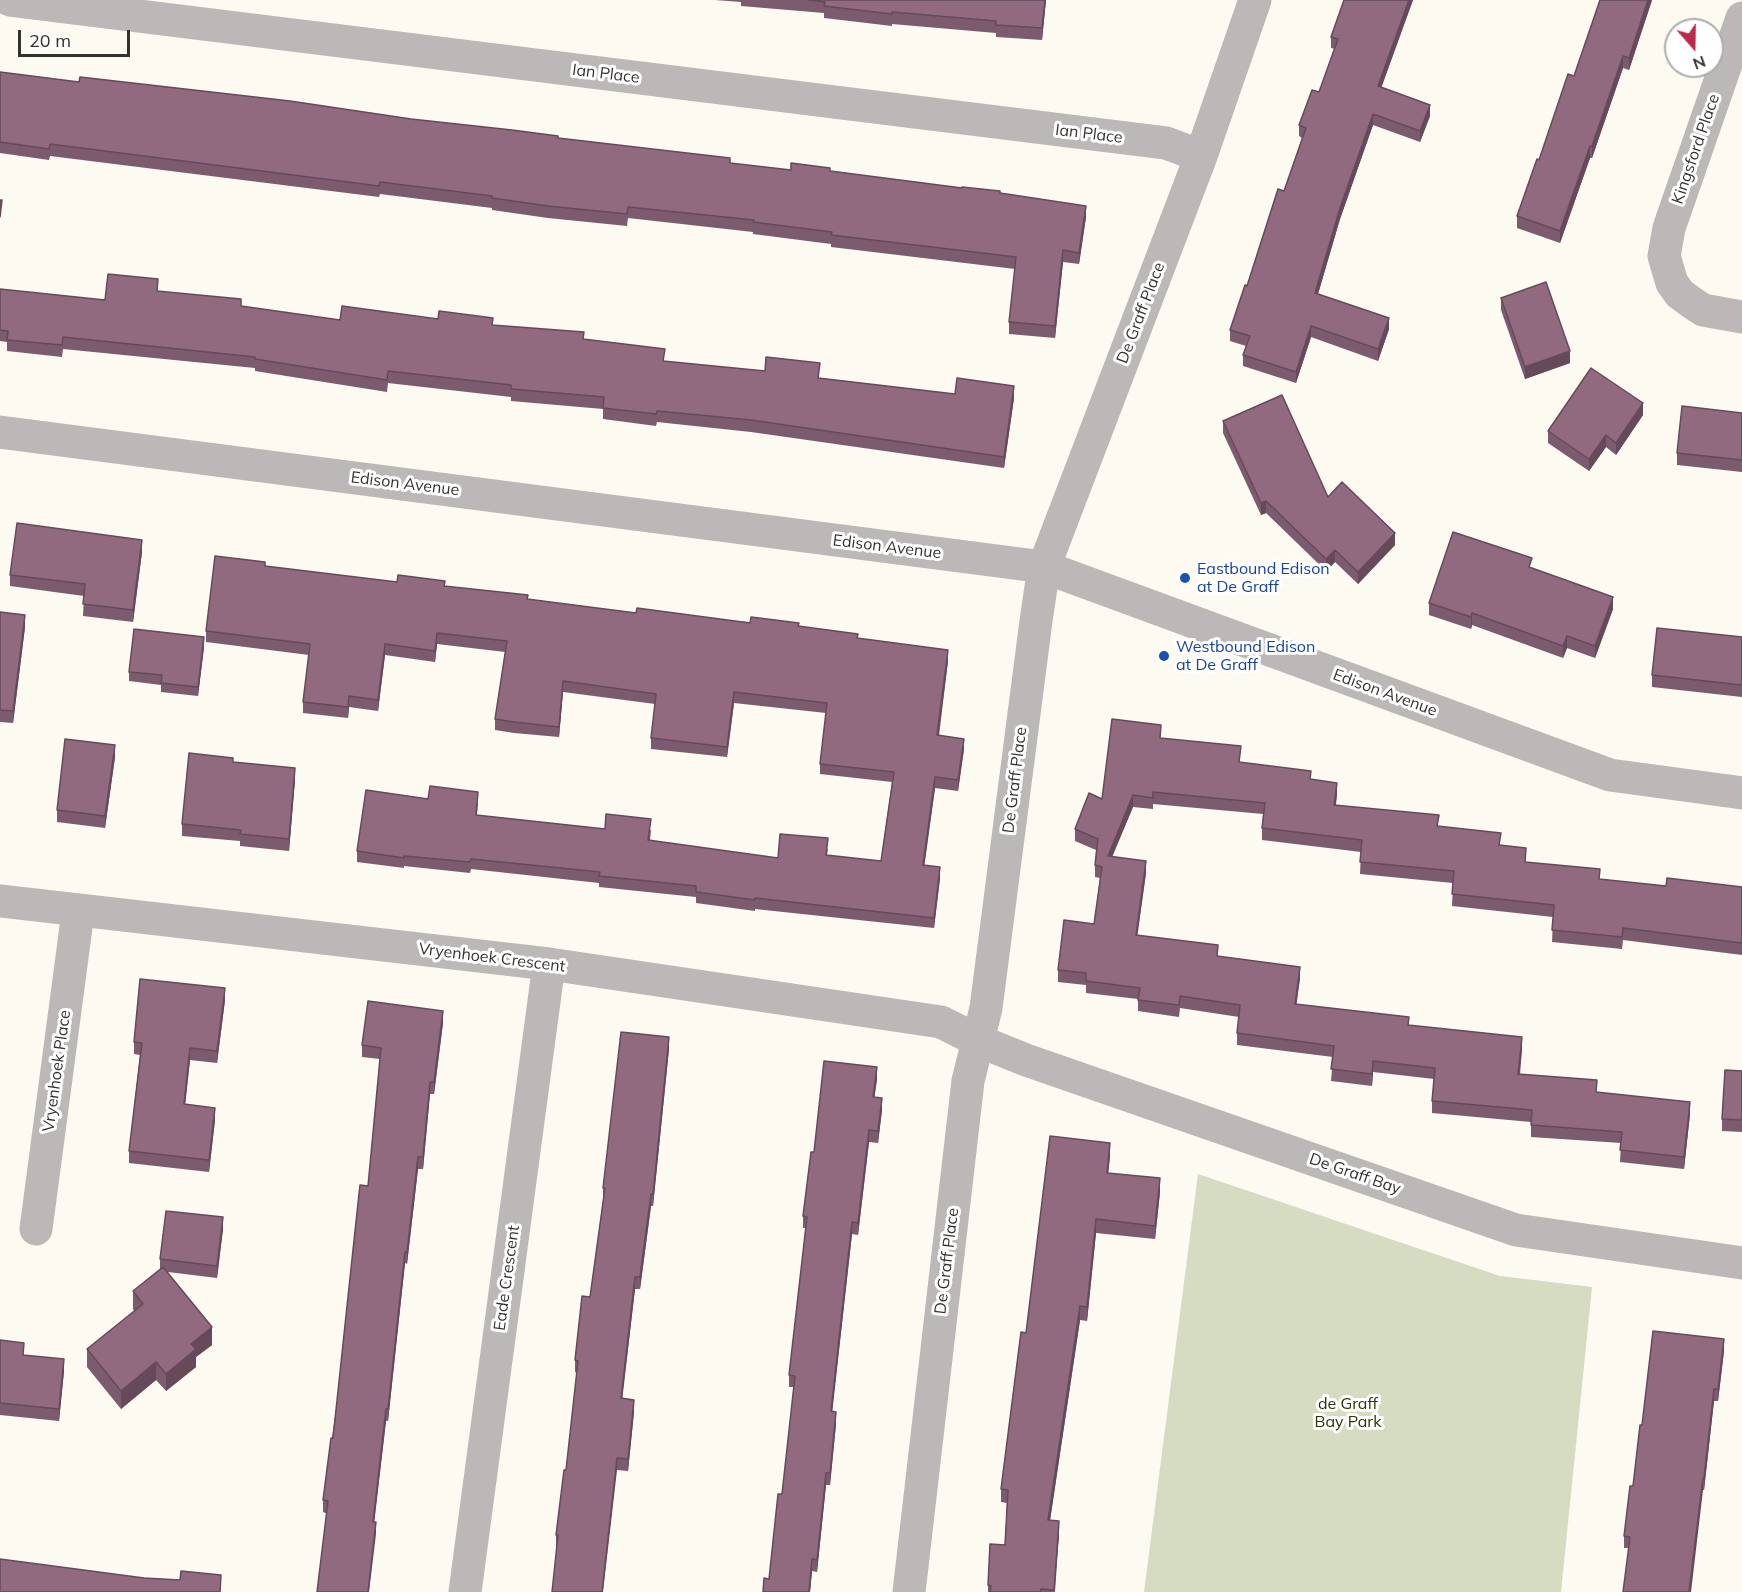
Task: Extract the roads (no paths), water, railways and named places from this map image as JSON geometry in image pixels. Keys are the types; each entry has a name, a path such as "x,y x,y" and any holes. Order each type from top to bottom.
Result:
{"street":[{"name":"Ian Place","path":"10,0 1166,143 1201,156"},
{"name":"De Graff Place","path":"909,1592 968,1081 986,1008 1044,567 1201,156 1255,0"},
{"name":"Kingsford Place","path":"1742,18 1669,228 1665,256 1672,283 1680,294 1703,310 1742,317"},
{"name":"Edison Avenue","path":"0,432 1044,567 1610,775 1742,793"},
{"name":"Vryenhoek Crescent","path":"0,901 78,912 549,964 940,1022 979,1041"},
{"name":"Vryenhoek Place","path":"36,1229 78,912"},
{"name":"Eade Crescent","path":"465,1592 549,964"},
{"name":"De Graff Bay","path":"979,1041 1026,1060 1516,1230 1742,1263"}],"place":[{"name":"Eastbound Edison at De Graff","path":"1185,578"},
{"name":"Westbound Edison at De Graff","path":"1164,656"}],"park label":[{"name":"de Graff Bay Park","path":"1348,1413"}]}
